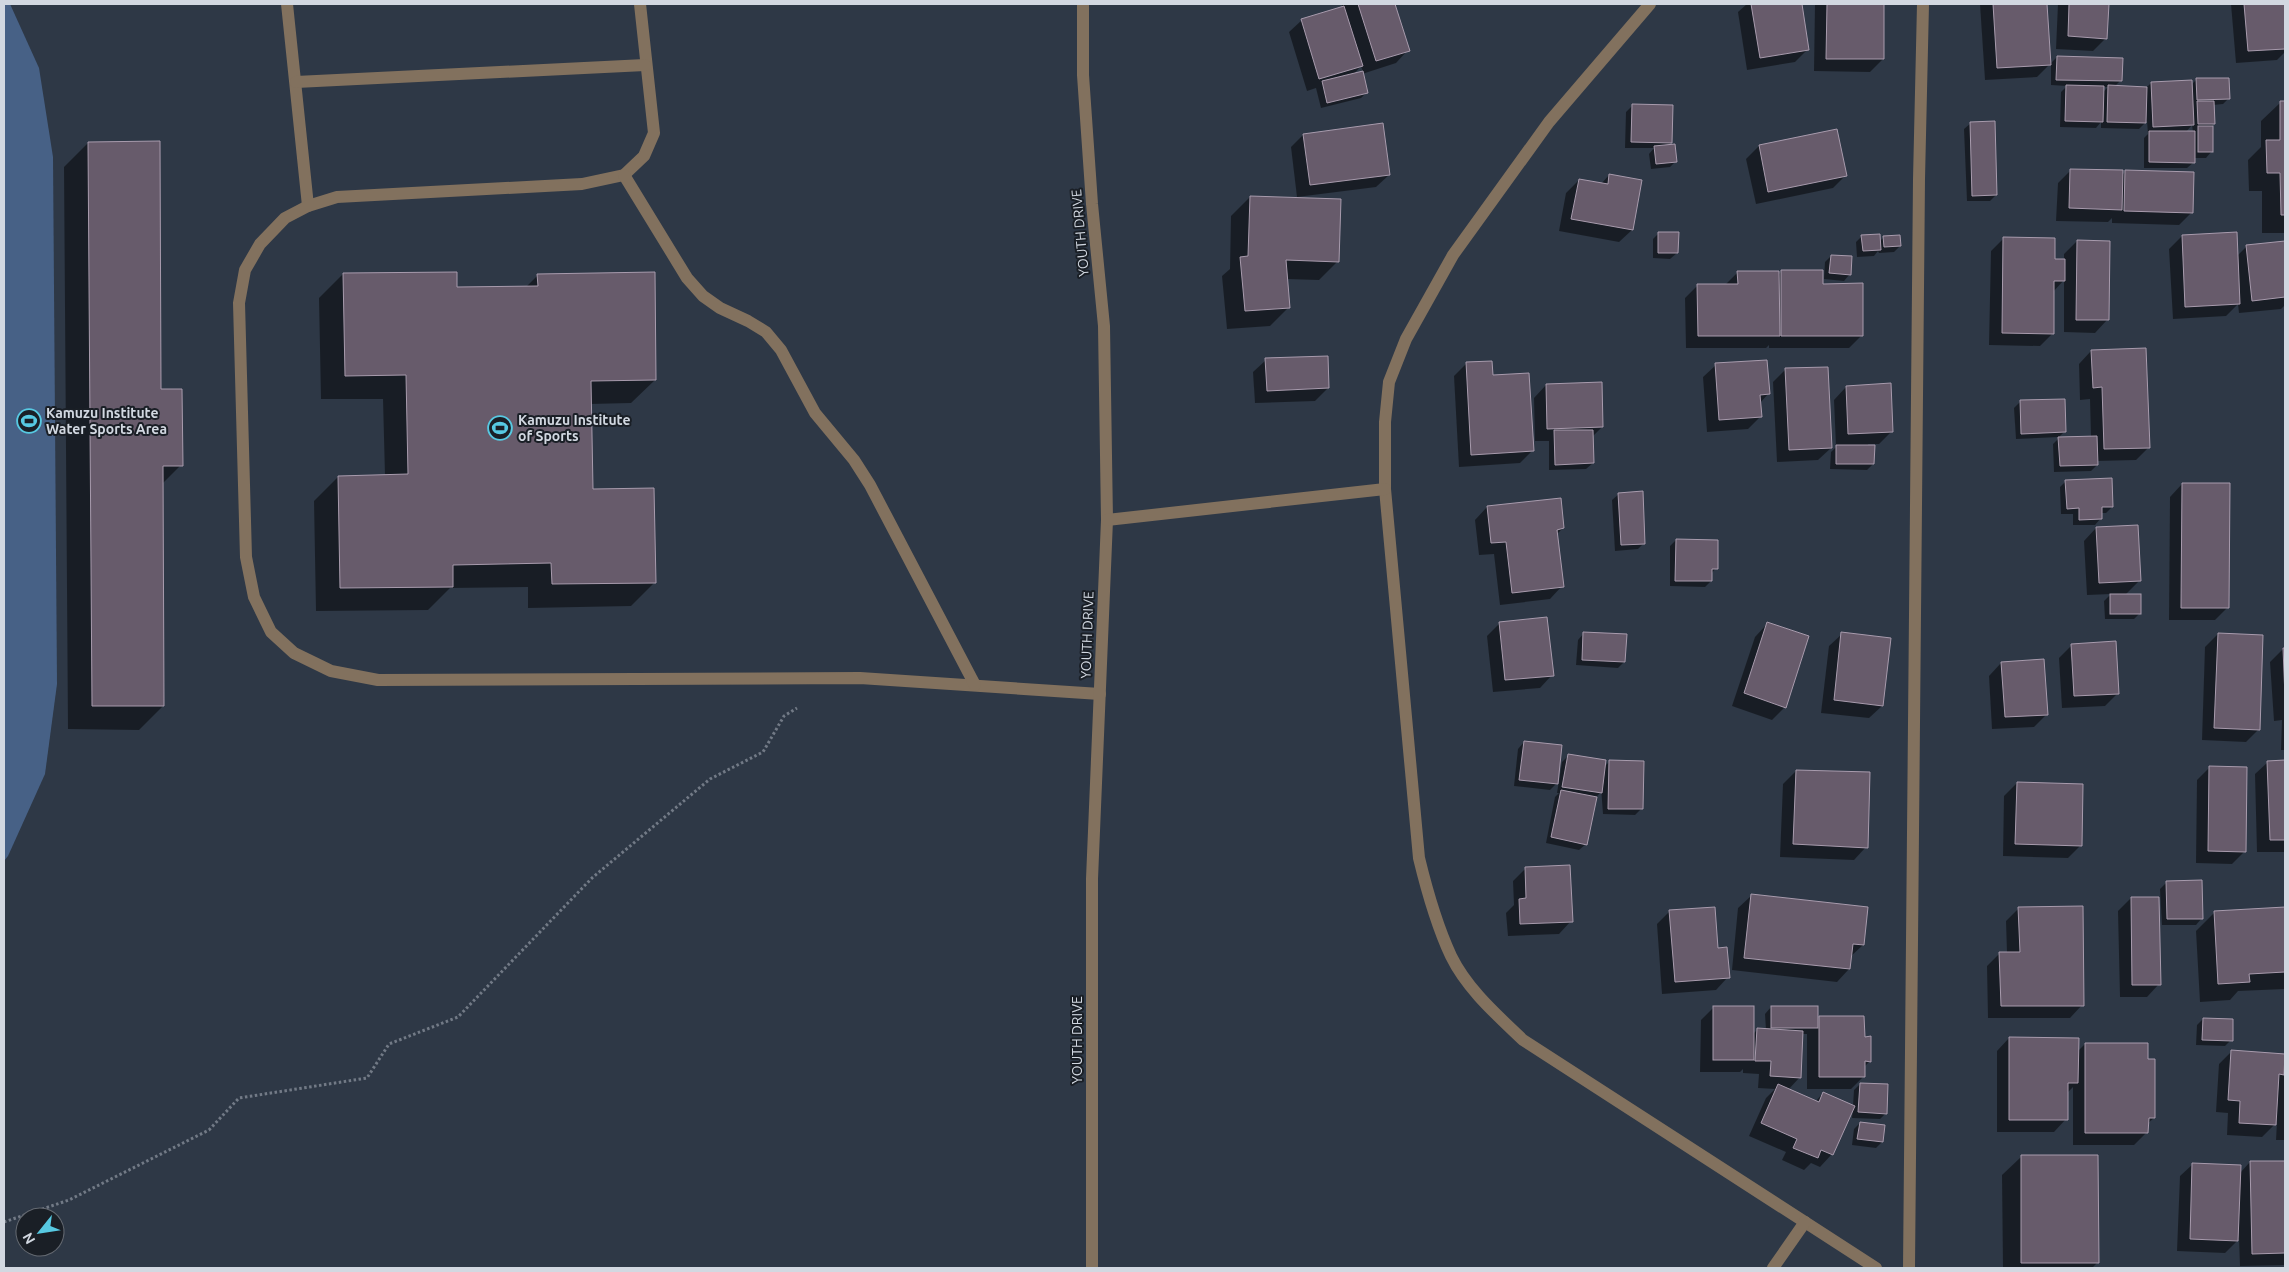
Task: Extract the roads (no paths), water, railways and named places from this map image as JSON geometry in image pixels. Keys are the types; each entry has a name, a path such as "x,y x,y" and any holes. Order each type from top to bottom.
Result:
{"street":[{"path":"287,4 308,206"},
{"path":"640,4 645,65 654,133 644,156 624,175 582,184 337,197 308,206 284,218 260,244 245,270 239,303 246,557 254,597 271,632 294,653 331,671 378,680 860,678 1100,694"},
{"name":"YOUTH DRIVE","path":"1083,4 1083,75 1092,204 1104,326 1107,520 1092,879 1092,1268"},
{"path":"1650,4 1544,129 1453,255 1406,339 1389,382 1385,422 1385,489 1419,858 1432,909 1452,958 1484,1002 1523,1040 1876,1268"},
{"path":"1909,1268 1918,208 1923,4"},
{"path":"296,82 645,65"},
{"path":"624,175 687,278 703,296 766,332 781,350 815,413 854,460 870,485 975,685"},
{"path":"1107,520 1385,489"},
{"path":"1773,1268 1805,1222"}],"place":[{"name":"Kamuzu Institute Water Sports Area","path":"29,421"},
{"name":"Kamuzu Institute of Sports","path":"500,428"}]}
